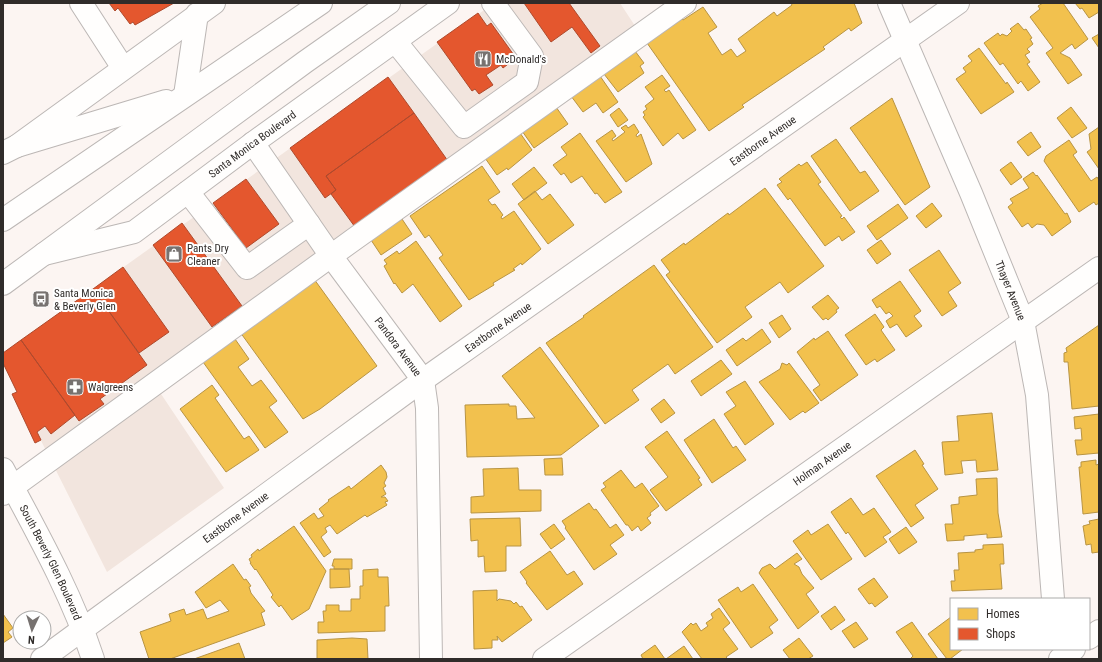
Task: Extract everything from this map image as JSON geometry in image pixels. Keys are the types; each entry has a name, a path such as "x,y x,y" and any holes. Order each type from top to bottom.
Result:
{"street":[{"path":"81,3 123,68"},
{"path":"3,220 91,162 185,95 321,3"},
{"name":"Santa Monica Boulevard","path":"3,284 305,62 389,3"},
{"name":"Santa Monica Boulevard","path":"44,254 134,232 448,3"},
{"path":"464,127 527,82 532,56 493,3"},
{"path":"5,478 331,256 685,3"},
{"name":"Thayer Avenue","path":"889,3 971,193 1022,321 1037,395 1052,598"},
{"name":"Eastborne Avenue","path":"42,659 84,630 423,380 958,3"},
{"path":"10,150 205,9"},
{"path":"185,95 205,9"},
{"path":"395,41 481,149"},
{"path":"10,150 185,95"},
{"name":"Pandora Avenue","path":"254,143 331,256 423,380 427,408 432,659"},
{"path":"188,192 247,268 309,224"},
{"name":"Holman Avenue","path":"544,659 1099,268"},
{"name":"South Beverly Glen Boulevard","path":"5,478 61,578 84,630 93,659"},
{"path":"1090,637 1099,631"}],"shaded area":[{"path":"494,3 620,3 637,29 159,391 224,488 107,572 3,365 3,353"}],"building: Homes":[{"path":"791,3 854,3 862,23 851,31 849,28 823,47 825,49 742,105 744,107 709,131 647,43 682,19 683,20 703,7 717,27 708,33 722,55 731,49 737,57 746,51 738,39 774,12 777,16 792,5"},
{"path":"1043,3 1063,3 1088,39 1075,49 1072,44 1060,53 1070,58 1082,75 1068,84 1046,53 1053,48 1030,17 1040,9 1038,6"},
{"path":"1075,3 1099,3 1099,12 1089,18 1082,8 1080,9"},
{"path":"1018,23 1024,30 1026,29 1032,38 1030,39 1033,44 1027,49 1030,52 1025,55 1030,62 1027,64 1040,82 1028,91 1021,81 1018,84 1003,63 1000,65 984,43 998,33 1000,36 1002,34 1007,36 1012,31 1010,29"},
{"path":"1099,34 1099,48 1092,38"},
{"path":"979,48 1006,84 1007,82 1014,92 981,114 956,79 966,72 963,68 972,61 968,56"},
{"path":"635,51 644,63 640,66 644,73 618,92 604,74"},
{"path":"662,75 670,86 664,90 666,92 669,90 696,130 683,139 678,133 663,146 643,117 645,115 643,112 647,109 645,106 654,99 645,87"},
{"path":"600,76 618,102 603,113 596,103 583,112 571,96"},
{"path":"892,98 930,187 905,205 850,128"},
{"path":"556,107 568,124 534,148 522,131"},
{"path":"1071,107 1087,128 1072,138 1057,118"},
{"path":"619,108 628,120 618,127 610,115"},
{"path":"634,124 639,132 636,135 637,137 641,134 652,164 626,182 596,141 612,130 616,136 612,139 613,141 625,132 621,128 626,125 628,128"},
{"path":"1099,127 1099,169 1087,152 1091,149 1089,134"},
{"path":"1031,132 1041,147 1028,156 1017,142"},
{"path":"520,133 532,150 508,170 507,168 497,175 485,158"},
{"path":"580,133 622,192 605,203 597,193 595,194 582,176 571,183 564,173 561,175 553,165 567,155 561,147"},
{"path":"836,139 860,173 865,171 879,191 850,211 811,156"},
{"path":"1069,140 1077,152 1073,155 1091,181 1097,177 1099,180 1099,203 1096,205 1094,202 1079,212 1044,161 1046,156"},
{"path":"807,162 821,182 818,184 842,216 840,217 842,219 844,217 855,232 842,241 839,236 825,246 790,198 788,200 777,185 782,182 779,179 799,164 801,166"},
{"path":"1011,162 1022,177 1011,185 1000,170"},
{"path":"482,166 500,192 488,200 492,205 495,204 503,215 501,217 502,219 514,211 541,249 522,265 521,263 513,269 515,270 493,283 494,285 469,300 439,258 443,255 429,235 425,238 410,216"},
{"path":"534,167 547,183 524,200 512,184"},
{"path":"1033,172 1036,176 1037,175 1065,214 1067,213 1071,222 1052,236 1044,225 1037,224 1032,228 1028,223 1022,227 1008,207 1013,203 1010,199 1029,188 1023,179"},
{"path":"765,188 824,266 788,293 780,282 745,307 752,317 717,343 666,275 670,272 661,260 684,243 685,245 728,213 729,215"},
{"path":"535,191 542,200 550,194 574,225 548,244 518,204"},
{"path":"932,203 942,216 926,228 916,216"},
{"path":"898,204 908,218 877,240 867,226"},
{"path":"402,219 412,234 381,255 371,240"},
{"path":"881,240 891,254 877,264 867,250"},
{"path":"416,241 462,306 440,322 413,284 402,293 395,283 394,284 384,266 387,264 384,260 397,251 399,254"},
{"path":"939,250 961,283 948,292 957,306 942,316 909,270"},
{"path":"654,265 713,347 675,374 668,364 632,390 639,400 605,424 546,343"},
{"path":"314,279 377,366 320,409 303,419 240,332"},
{"path":"900,281 921,311 914,316 922,326 906,337 897,324 890,328 886,321 893,316 889,312 886,314 880,306 877,308 872,300"},
{"path":"828,295 839,308 836,310 837,312 828,320 826,318 823,320 812,307"},
{"path":"875,314 884,327 881,330 895,350 877,362 875,359 866,365 845,335"},
{"path":"782,315 791,329 779,338 769,323"},
{"path":"1099,325 1099,406 1072,409 1068,362 1064,362 1064,353 1067,352 1066,348"},
{"path":"762,329 771,342 737,366 726,350 743,338 746,341"},
{"path":"828,331 858,375 821,401 813,390 820,385 797,352 814,338 815,340"},
{"path":"235,339 249,359 238,367 252,386 261,380 277,401 269,407 288,432 265,448 203,362"},
{"path":"540,347 599,426 561,455 467,457 465,405 509,404 509,406 516,406 517,419 535,418 502,376"},
{"path":"721,360 732,374 701,396 691,381"},
{"path":"782,363 787,365 789,363 819,403 805,413 803,411 790,420 759,382 780,369"},
{"path":"745,381 774,424 745,445 724,414 736,406 726,392"},
{"path":"212,385 219,395 215,398 244,439 249,436 259,450 226,472 180,409"},
{"path":"664,399 675,413 661,423 651,409"},
{"path":"992,413 998,470 977,472 976,460 961,461 963,473 945,475 942,442 959,441 957,416"},
{"path":"1099,414 1099,453 1077,455 1075,440 1082,440 1081,428 1075,429 1074,417"},
{"path":"714,419 733,448 736,446 746,460 712,483 684,440"},
{"path":"667,431 700,478 698,479 702,485 666,511 650,490 668,477 645,447"},
{"path":"915,450 924,464 922,465 938,489 915,505 924,518 911,527 876,476"},
{"path":"562,458 563,475 545,475 544,459"},
{"path":"1096,460 1096,465 1099,464 1099,512 1083,514 1079,467 1081,467 1081,462"},
{"path":"381,465 386,472 387,477 384,483 386,486 383,488 386,494 381,497 385,497 388,501 385,502 387,505 367,517 365,515 337,534 330,525 325,528 327,532 321,537 331,552 324,557 300,523 314,513 318,519 324,516 319,509 329,501 328,500 349,486 351,489"},
{"path":"518,468 519,490 541,490 541,511 471,513 471,497 484,496 483,469"},
{"path":"621,470 635,488 642,483 659,506 650,513 651,515 647,518 651,523 641,531 638,526 632,531 628,525 626,525 601,490 606,487 603,483"},
{"path":"997,478 998,513 1002,537 987,538 987,534 964,536 964,540 947,541 945,524 953,524 951,505 959,504 959,497 977,495 976,479"},
{"path":"851,498 863,515 874,508 891,532 883,537 887,542 865,557 848,532 846,534 831,512"},
{"path":"589,503 594,510 596,509 610,528 616,524 624,535 610,545 617,554 594,570 565,528 566,527 562,521"},
{"path":"520,518 521,546 506,546 506,571 485,572 484,556 478,557 478,540 471,541 470,519"},
{"path":"1099,519 1099,552 1092,553 1091,544 1086,545 1083,526 1090,524 1089,521"},
{"path":"554,524 565,539 551,549 540,534"},
{"path":"828,524 852,559 821,580 793,541 808,530 811,535"},
{"path":"294,526 326,571 309,609 292,620 281,605 279,607 271,597 273,595 256,569 255,570 250,563 249,559 258,549 259,551"},
{"path":"906,527 917,542 899,554 889,539"},
{"path":"1003,544 1004,564 1000,564 1002,589 952,591 951,581 955,581 954,570 959,570 958,553 975,552 975,550 983,549 983,545"},
{"path":"550,551 567,575 574,571 583,584 547,610 526,583 527,582 520,572"},
{"path":"797,553 802,559 794,564 799,567 802,574 814,588 806,594 819,612 798,629 759,573 762,568 770,564 775,569"},
{"path":"334,559 352,559 352,569 334,569 334,566 332,566"},
{"path":"233,564 244,580 246,579 251,586 249,587 251,593 265,611 261,613 265,625 170,659 149,659 140,632 171,621 169,614 184,609 186,615 203,609 207,619 229,611 220,600 206,608 195,592"},
{"path":"330,569 349,569 350,587 330,588"},
{"path":"378,569 378,577 388,577 389,606 385,606 385,631 318,633 318,622 324,622 323,611 326,611 326,605 339,605 339,611 351,611 351,599 360,599 360,586 363,586 363,570"},
{"path":"874,578 888,597 875,607 872,603 869,604 858,589"},
{"path":"753,584 778,620 769,627 773,633 751,648 718,600 738,587 741,592"},
{"path":"497,590 497,601 499,599 511,601 514,604 516,602 520,607 522,606 532,620 502,642 497,636 498,640 492,640 492,648 474,649 473,591"},
{"path":"835,606 845,620 831,630 821,616"},
{"path":"719,608 730,623 723,629 738,649 726,657 728,659 702,659 682,632 691,623 693,625 696,623 701,631 708,626 706,623 713,618 711,614"},
{"path":"3,614 12,627 12,629 8,632 12,637 3,643"},
{"path":"950,618 950,650 962,650 950,659 947,659 928,634"},
{"path":"856,622 868,639 854,648 842,631"},
{"path":"912,622 938,659 910,659 913,656 896,632"},
{"path":"352,638 367,639 368,659 317,659 317,640"},
{"path":"799,638 813,656 808,659 790,659 783,650"},
{"path":"239,643 245,659 194,659"},
{"path":"655,645 665,659 643,659 641,655"},
{"path":"684,646 693,659 666,659"}],"building: Shops":[{"path":"109,3 174,3 135,25 133,22 130,24 118,8 115,11"},
{"path":"524,3 569,3 600,46 591,53 572,27 551,42"},
{"path":"478,13 487,26 491,23 516,58 503,68 501,65 486,75 493,85 479,94 475,89 472,91 437,42"},
{"path":"388,77 414,113 326,176 336,190 325,198 290,148"},
{"path":"414,113 448,161 355,227 331,194 336,190 326,176"},
{"path":"246,179 279,224 246,248 213,203"},
{"path":"182,223 242,306 212,327 153,245"},
{"path":"123,267 169,332 139,353 93,289"},
{"path":"93,289 147,365 100,399 104,404 79,421 21,340"},
{"path":"21,340 75,415 51,434 45,426 37,432 41,440 35,443 12,394 17,392 3,363 3,353"}],"place":[{"name":"McDonald's","path":"483,59"},
{"name":"Pants Dry Cleaner","path":"174,254"},
{"name":"Santa Monica & Beverly Glen","path":"41,299"},
{"name":"Walgreens","path":"75,387"}]}
